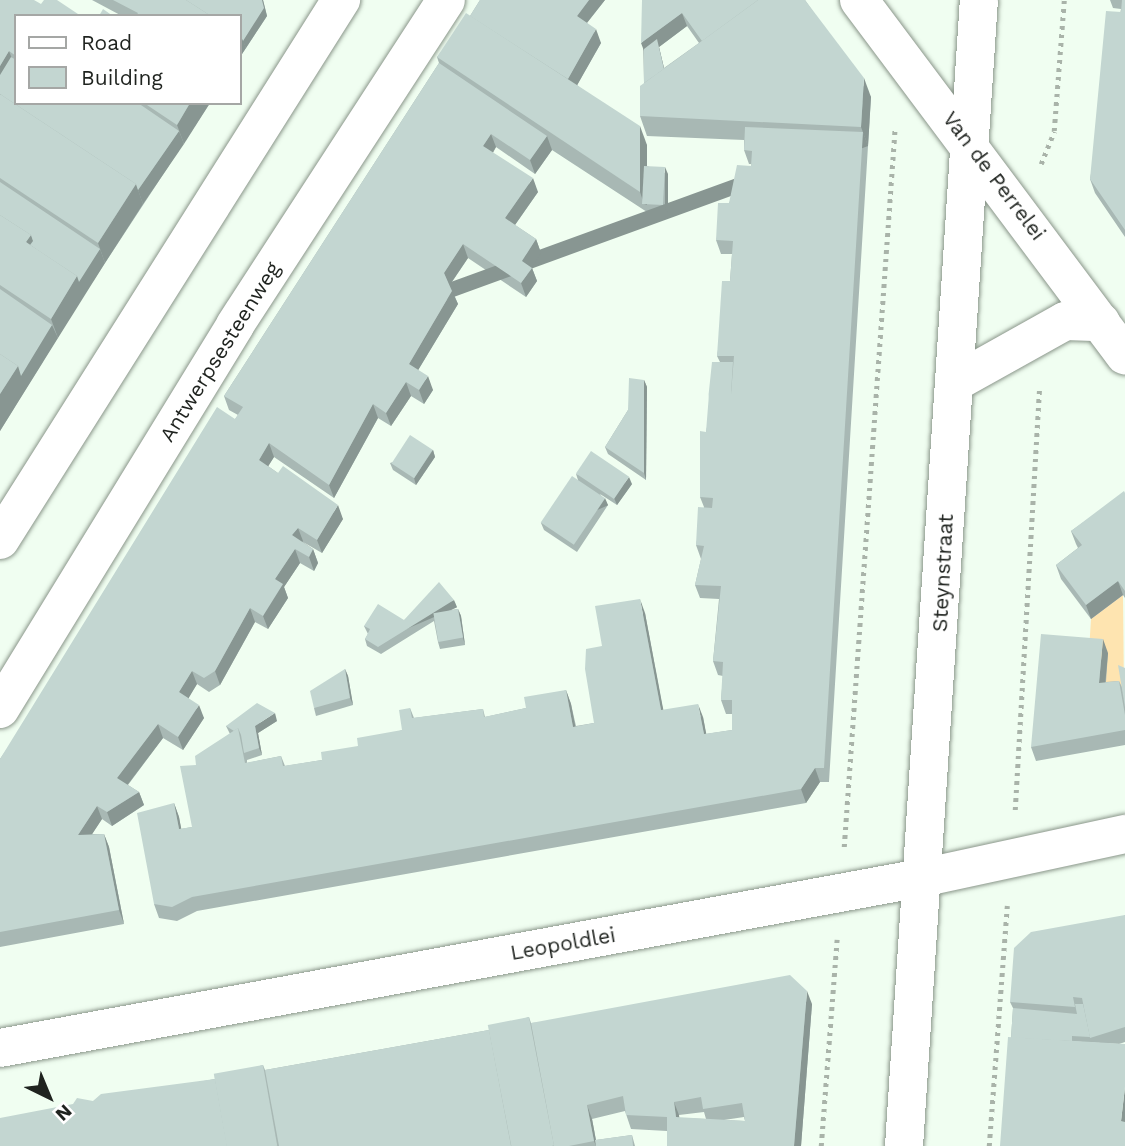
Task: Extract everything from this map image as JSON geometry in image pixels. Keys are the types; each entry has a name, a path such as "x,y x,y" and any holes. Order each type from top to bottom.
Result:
{"street":[{"path":"0,540 341,0"},
{"name":"Antwerpsesteenweg","path":"0,709 235,325 446,0"},
{"name":"Van de Perrelei","path":"859,0 967,139 1125,355"},
{"name":"Steynstraat","path":"904,1146 926,877 967,139 979,0"},
{"path":"954,383 1026,338 1065,321 1101,322"},
{"name":"Leopoldlei","path":"0,1048 926,877 1125,834"}],"path":[{"path":"1029,223 1034,182 1054,131 1064,0"},
{"path":"821,1146 896,122"},
{"path":"989,1146 1040,391 1026,338"}],"shaded area":[{"path":"1123,595 1124,695 1104,697 1089,651 1091,619"}],"building":[{"path":"0,0 34,0 41,4 44,0 57,0 78,14 14,14 14,55 9,51 0,66"},
{"path":"113,0 186,0 208,14 137,14"},
{"path":"186,0 262,0 264,8 243,41 242,14 208,14"},
{"path":"480,0 589,0 577,16 596,29 568,79 470,16"},
{"path":"642,0 758,0 702,41 682,13 641,43"},
{"path":"758,0 805,0 864,78 861,127 640,116 640,86"},
{"path":"1122,0 1125,0 1125,230 1090,179 1106,11 1121,12"},
{"path":"466,13 640,126 640,192 437,57"},
{"path":"657,39 664,69 644,83 644,49"},
{"path":"11,57 14,59 14,103 0,94 0,75"},
{"path":"439,63 547,136 530,160 491,134 483,146 533,178 505,218 536,239 522,261 532,268 521,283 463,244 444,273 452,291 409,364 428,376 419,390 406,382 386,413 373,404 329,485 269,443 259,460 278,473 283,466 338,505 317,540 298,528 292,535 313,549 309,557 295,549 275,579 283,584 263,616 250,608 215,671 204,678 192,671 179,692 199,705 178,737 158,724 117,778 139,792 107,812 97,806 78,835 104,834 119,910 0,932 0,759 217,407 235,419 243,407 224,396"},
{"path":"0,94 136,184 98,243 0,178"},
{"path":"17,105 141,105 179,131 138,190 136,184"},
{"path":"147,105 189,105 177,125"},
{"path":"745,127 863,132 824,768 815,768 801,789 192,897 172,907 154,904 137,813 174,803 179,829 192,827 180,766 196,765 195,756 238,728 245,763 281,756 283,766 322,760 321,752 358,746 357,738 402,730 399,710 410,708 412,718 483,709 484,717 526,708 524,697 566,690 573,727 594,723 585,669 586,649 602,646 595,606 640,599 661,710 698,704 704,734 732,730 732,700 721,700 723,662 713,661 721,586 695,585 704,546 696,545 698,507 712,508 713,498 700,497 700,431 706,432 709,394 731,394 734,356 717,356 722,281 730,281 733,241 716,240 718,203 729,203 737,165 751,166 752,151 744,150"},
{"path":"644,166 665,167 663,205 642,204"},
{"path":"0,182 100,249 79,282 77,276 30,245 33,241 31,235 0,215"},
{"path":"0,215 31,235 26,242 77,276 51,319 0,285"},
{"path":"0,289 52,325 21,376 18,366 0,354"},
{"path":"0,354 18,366 0,394"},
{"path":"712,362 733,362 731,394 709,394 708,400"},
{"path":"629,378 644,380 644,473 605,447 628,410"},
{"path":"410,435 433,450 414,478 391,464"},
{"path":"591,451 629,477 614,499 576,473"},
{"path":"572,476 605,498 574,545 541,522"},
{"path":"1124,491 1125,591 1118,581 1086,605 1056,565 1082,545 1071,531"},
{"path":"439,582 454,600 378,647 365,639 370,629 364,626 378,604 404,620"},
{"path":"458,609 463,638 438,642 433,613"},
{"path":"1041,634 1103,639 1099,683 1119,681 1125,730 1031,747"},
{"path":"1118,665 1125,668 1125,707"},
{"path":"345,669 350,698 314,708 310,691"},
{"path":"257,703 275,713 255,726 259,748 244,753 238,728 234,731 226,726"},
{"path":"1125,915 1125,1027 1090,1038 1082,998 1073,997 1075,1007 1010,1002 1014,948 1031,932"},
{"path":"790,975 807,991 794,1146 667,1146 667,1117 626,1115 623,1096 587,1105 594,1141 554,1146 531,1023","holes":["701,1097 703,1109 742,1103 745,1121 676,1117 674,1102"]},
{"path":"1075,1004 1083,1004 1090,1037 1072,1036 1072,1041 1011,1038 1013,1008 1077,1014"},
{"path":"529,1017 554,1146 511,1146 488,1025"},
{"path":"489,1030 511,1146 279,1146 265,1070"},
{"path":"1008,1037 1125,1044 1125,1087 1121,1121 1125,1122 1125,1146 1000,1146"},
{"path":"263,1065 277,1146 227,1146 214,1074"},
{"path":"215,1079 227,1146 0,1146 0,1118 73,1104 77,1098 93,1101 101,1094"},
{"path":"632,1135 633,1146 596,1146 595,1140"}]}
